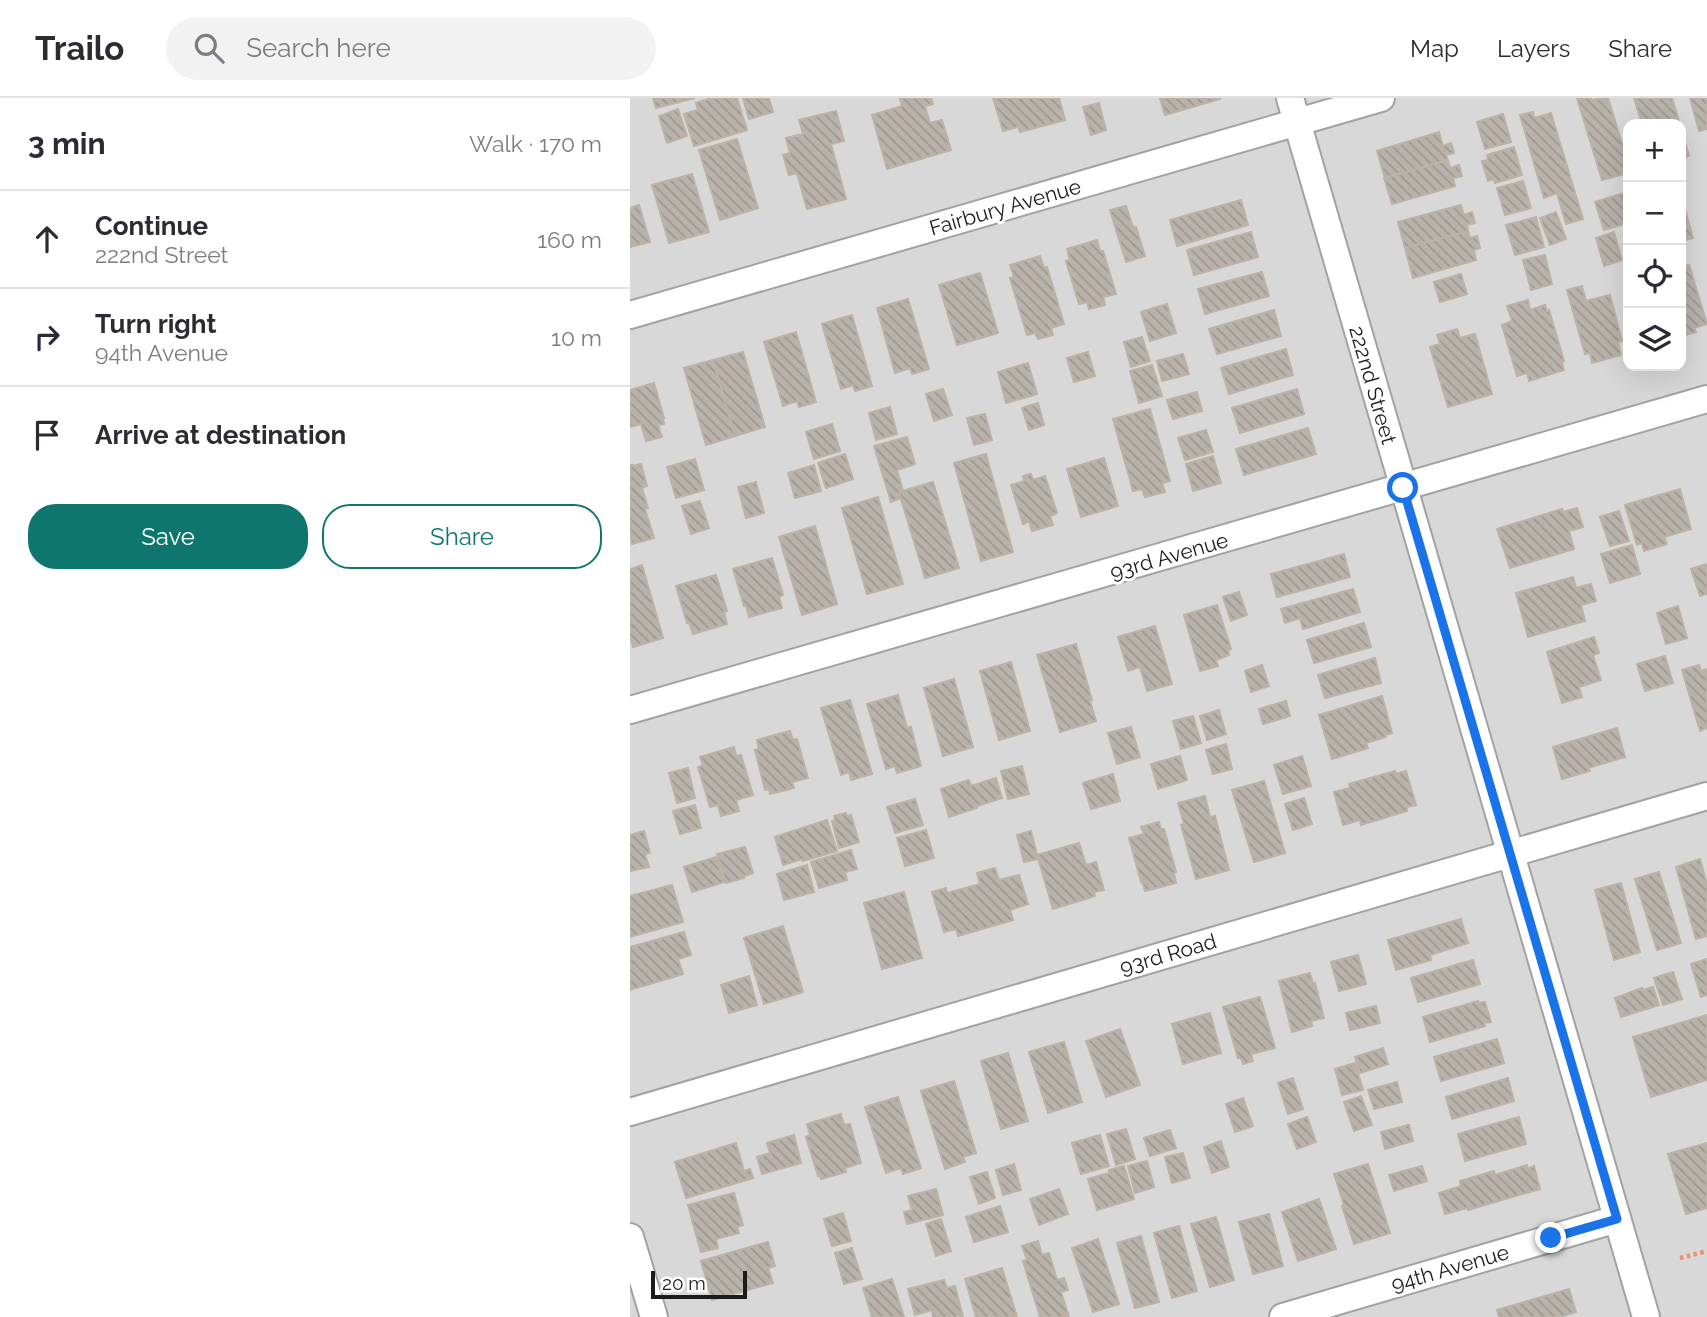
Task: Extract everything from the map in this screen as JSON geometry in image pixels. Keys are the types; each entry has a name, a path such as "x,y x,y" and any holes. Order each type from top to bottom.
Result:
{"street":[{"name":"Fairbury Avenue","path":"630,315 1293,110 1381,98"},
{"name":"222nd Street","path":"1293,110 1646,1317"},
{"name":"93rd Avenue","path":"630,710 1707,400"},
{"name":"93rd Road","path":"630,1112 1707,796"},
{"name":"94th Avenue","path":"1283,1317 1617,1219"},
{"path":"630,1237 653,1317"}],"path":[{"path":"1680,1258 1707,1251"}],"shaded area":[{"path":"630,98 1707,98 1707,1317 630,1317"}],"building":[{"path":"653,98 695,98 656,108"},
{"path":"711,98 737,98 747,130 694,146 684,114 698,110 696,103"},
{"path":"743,98 769,98 773,112 749,119"},
{"path":"900,98 931,98 933,104 925,106 930,123 942,120 951,150 887,169 872,115 902,106"},
{"path":"993,98 1059,98 1065,120 1020,132 1018,127 1003,131"},
{"path":"1160,98 1220,98 1220,99 1165,115"},
{"path":"1577,98 1608,98 1623,147 1623,174 1602,180"},
{"path":"1634,98 1672,98 1678,119 1640,119"},
{"path":"1690,98 1707,98 1707,129 1699,131"},
{"path":"1099,103 1106,130 1091,135 1083,107"},
{"path":"678,109 687,136 667,143 659,116"},
{"path":"836,111 844,141 831,144 846,199 807,209 797,173 789,175 783,155 790,153 786,138 803,134 799,120"},
{"path":"1533,112 1534,118 1551,113 1583,219 1566,224 1557,193 1544,198 1520,115"},
{"path":"1503,114 1511,142 1485,149 1477,122"},
{"path":"1439,132 1443,146 1451,143 1454,153 1446,155 1448,160 1385,178 1377,151"},
{"path":"737,139 758,208 720,220 699,150"},
{"path":"1514,147 1522,175 1495,183 1494,179 1488,181 1482,161 1488,160 1487,155"},
{"path":"1448,160 1450,168 1459,165 1462,176 1453,178 1455,186 1392,204 1384,178"},
{"path":"692,174 709,232 669,243 652,185"},
{"path":"1523,181 1531,208 1505,215 1497,188"},
{"path":"1623,193 1623,224 1604,230 1595,202"},
{"path":"1241,200 1248,225 1177,246 1170,220"},
{"path":"639,205 650,242 630,247 630,208"},
{"path":"1461,205 1464,215 1472,212 1475,223 1467,225 1468,231 1405,248 1398,222"},
{"path":"1126,206 1145,256 1126,262 1110,210"},
{"path":"1556,212 1566,239 1550,245 1540,218"},
{"path":"1686,213 1693,238 1686,240"},
{"path":"1536,217 1544,247 1515,255 1506,225"},
{"path":"1468,231 1470,238 1477,236 1480,248 1474,250 1476,260 1413,278 1405,248"},
{"path":"1251,232 1258,257 1194,275 1187,250"},
{"path":"1614,232 1622,260 1604,266 1596,238"},
{"path":"1097,240 1116,294 1103,297 1105,305 1089,309 1087,302 1079,304 1066,261 1070,260 1067,249"},
{"path":"1545,255 1552,284 1531,290 1523,260"},
{"path":"1040,256 1044,268 1047,267 1064,324 1051,328 1053,335 1038,339 1035,333 1027,335 1010,278 1014,277 1010,265"},
{"path":"1689,265 1707,324 1694,328 1696,332 1686,335 1686,308 1686,266"},
{"path":"1262,272 1269,296 1205,314 1198,289"},
{"path":"980,273 998,333 957,345 939,285"},
{"path":"1461,274 1467,294 1440,302 1434,282"},
{"path":"1582,286 1586,301 1610,295 1622,341 1618,342 1621,355 1592,363 1590,353 1585,354 1567,290"},
{"path":"908,299 929,369 912,374 910,368 895,373 877,308"},
{"path":"1528,300 1530,310 1545,305 1547,311 1549,310 1564,361 1564,370 1529,381 1527,373 1517,376 1502,325 1512,321 1507,306"},
{"path":"1167,304 1176,333 1150,341 1141,312"},
{"path":"1274,310 1281,336 1217,354 1209,329"},
{"path":"852,315 872,386 855,391 853,385 841,389 822,324"},
{"path":"1457,329 1460,338 1475,334 1492,394 1448,407 1430,347 1440,344 1437,335"},
{"path":"796,332 816,402 799,407 797,401 783,406 764,342"},
{"path":"1142,337 1150,361 1131,367 1124,342"},
{"path":"1286,349 1293,375 1229,394 1221,368"},
{"path":"743,352 765,427 735,436 713,360"},
{"path":"1088,352 1095,376 1074,382 1067,358"},
{"path":"1183,354 1189,374 1162,381 1157,361"},
{"path":"713,360 735,436 706,445 684,368"},
{"path":"1028,363 1037,394 1006,403 998,372"},
{"path":"1152,365 1162,396 1139,403 1130,371"},
{"path":"654,383 664,424 658,425 662,437 646,441 641,424 630,427 630,390"},
{"path":"943,389 952,415 934,421 926,394"},
{"path":"1297,389 1304,414 1240,433 1232,408"},
{"path":"1197,392 1202,411 1173,419 1167,400"},
{"path":"1038,403 1044,425 1029,430 1022,408"},
{"path":"890,407 897,434 876,440 869,413"},
{"path":"1150,409 1170,481 1162,483 1165,492 1145,497 1142,489 1133,491 1113,419"},
{"path":"985,414 992,440 974,445 967,418"},
{"path":"832,424 840,451 814,459 806,432"},
{"path":"1308,428 1316,454 1244,475 1236,449"},
{"path":"1206,430 1213,452 1185,460 1178,438"},
{"path":"907,437 915,464 897,470 903,491 899,492 901,498 891,502 874,446"},
{"path":"845,454 853,479 826,488 818,463"},
{"path":"986,454 1013,552 981,561 954,463"},
{"path":"1213,456 1221,483 1193,491 1186,464"},
{"path":"1104,458 1118,506 1081,517 1067,469"},
{"path":"695,459 704,490 676,498 667,467"},
{"path":"641,464 647,486 642,488 648,508 645,509 654,538 632,544 630,465"},
{"path":"814,465 821,491 795,498 788,473"},
{"path":"1031,474 1033,480 1045,476 1057,513 1050,516 1053,525 1032,531 1029,521 1023,524 1011,485 1024,481 1023,476"},
{"path":"756,482 764,513 746,518 738,487"},
{"path":"933,482 959,568 925,578 899,492"},
{"path":"1680,489 1691,529 1664,537 1667,544 1644,551 1642,543 1637,545 1625,505"},
{"path":"878,497 903,584 867,594 842,508"},
{"path":"700,501 709,528 691,534 682,506"},
{"path":"1577,508 1583,527 1569,531 1574,549 1510,568 1497,529 1562,509 1563,512"},
{"path":"1619,511 1629,541 1610,546 1600,517"},
{"path":"815,526 837,604 802,615 779,537"},
{"path":"1632,545 1640,574 1610,583 1601,554"},
{"path":"1344,554 1350,577 1277,597 1271,574"},
{"path":"772,558 783,595 779,597 782,608 749,617 733,569"},
{"path":"1707,564 1707,594 1700,596 1691,569"},
{"path":"642,565 663,638 633,647 630,637 630,569"},
{"path":"716,575 727,611 724,612 727,624 693,634 676,586"},
{"path":"1573,577 1576,588 1591,584 1596,601 1581,605 1585,621 1528,637 1516,593"},
{"path":"1353,589 1360,612 1303,629 1300,618 1285,623 1281,609"},
{"path":"1239,592 1247,615 1231,621 1223,597"},
{"path":"1217,605 1231,649 1228,650 1229,655 1216,660 1218,666 1200,671 1184,615"},
{"path":"1678,606 1687,638 1666,644 1657,613"},
{"path":"1364,623 1371,647 1314,663 1307,640"},
{"path":"1155,626 1172,684 1147,691 1140,667 1128,671 1118,637"},
{"path":"1594,637 1599,653 1593,655 1601,680 1579,687 1582,697 1562,703 1547,652"},
{"path":"1076,644 1096,721 1060,732 1037,655"},
{"path":"1665,656 1673,683 1645,691 1637,664"},
{"path":"1375,658 1381,683 1325,698 1318,675"},
{"path":"1011,662 1030,731 999,740 980,671"},
{"path":"1262,665 1269,686 1251,692 1245,671"},
{"path":"1699,665 1701,671 1707,669 1707,728 1700,731 1682,670"},
{"path":"954,679 973,747 943,756 924,688"},
{"path":"898,695 907,728 911,727 921,766 897,773 895,766 886,769 867,704"},
{"path":"1382,696 1392,733 1366,743 1368,748 1332,759 1319,715"},
{"path":"850,700 872,774 851,780 849,772 841,775 821,708"},
{"path":"1286,701 1290,716 1263,724 1259,709"},
{"path":"1219,710 1226,734 1207,740 1200,716"},
{"path":"1193,716 1201,743 1181,749 1173,721"},
{"path":"1131,727 1140,757 1117,764 1108,733"},
{"path":"1617,728 1625,757 1562,779 1553,747"},
{"path":"790,731 793,740 797,739 808,778 792,782 794,788 770,794 769,789 765,790 755,750 759,749 757,740"},
{"path":"1226,744 1232,769 1213,774 1206,750"},
{"path":"734,747 736,756 741,755 753,795 736,800 739,811 721,816 718,805 710,807 698,767 703,765 700,757"},
{"path":"1180,756 1187,780 1158,789 1151,764"},
{"path":"1302,756 1311,786 1283,794 1274,765"},
{"path":"1022,766 1029,794 1008,799 1001,771"},
{"path":"688,768 695,798 677,803 669,773"},
{"path":"1395,771 1396,774 1406,771 1416,805 1407,807 1407,811 1361,825 1360,820 1343,825 1334,792 1350,788 1349,784"},
{"path":"1113,774 1120,801 1091,809 1083,783"},
{"path":"996,778 1002,798 949,817 941,789 969,780 971,786"},
{"path":"1264,781 1285,853 1254,862 1232,790"},
{"path":"1205,796 1210,817 1215,816 1229,870 1196,879 1181,825 1184,824 1178,803"},
{"path":"1304,798 1312,824 1293,830 1285,804"},
{"path":"915,799 923,825 895,833 887,807"},
{"path":"695,805 701,828 680,834 673,811"},
{"path":"846,813 847,816 851,815 859,842 839,848 832,821 835,820 834,816"},
{"path":"827,820 837,851 783,865 775,837"},
{"path":"1159,822 1161,829 1164,829 1176,872 1176,883 1145,891 1129,838 1144,834 1141,827"},
{"path":"926,830 934,858 905,866 897,838"},
{"path":"644,831 650,853 645,854 649,867 630,871 630,835"},
{"path":"1031,831 1038,859 1024,862 1017,835"},
{"path":"1079,843 1086,865 1096,862 1104,890 1094,892 1095,896 1053,909 1037,855"},
{"path":"745,847 753,873 726,883 717,854"},
{"path":"851,850 857,869 845,872 847,880 819,888 811,862"},
{"path":"716,857 724,882 692,892 684,867"},
{"path":"1700,859 1707,884 1707,936 1696,939 1676,867"},
{"path":"807,865 814,892 784,900 777,874"},
{"path":"995,868 999,880 1019,875 1028,904 1010,910 1013,920 958,936 956,929 944,932 932,892 946,888 947,893 980,884 977,873"},
{"path":"1659,872 1681,943 1657,950 1635,879"},
{"path":"1621,883 1640,952 1614,960 1595,890"},
{"path":"672,885 683,922 630,937 630,896"},
{"path":"904,892 922,958 882,969 864,903"},
{"path":"1461,919 1468,943 1430,955 1431,960 1396,970 1388,940"},
{"path":"783,926 803,992 764,1004 744,938"},
{"path":"684,932 691,955 678,959 683,974 630,990 630,947"},
{"path":"1358,955 1366,984 1339,991 1331,962"},
{"path":"1707,959 1707,995 1701,997 1691,964"},
{"path":"1473,960 1480,984 1418,1002 1411,978"},
{"path":"1673,972 1682,999 1663,1005 1654,978"},
{"path":"1310,973 1324,1018 1311,1021 1312,1026 1292,1032 1279,981"},
{"path":"749,976 757,1005 729,1013 721,985"},
{"path":"1653,987 1659,1005 1621,1017 1615,998"},
{"path":"1260,997 1275,1048 1251,1054 1253,1061 1243,1064 1241,1058 1238,1058 1223,1007"},
{"path":"1478,1001 1485,1002 1491,1022 1430,1042 1423,1017"},
{"path":"1376,1006 1380,1023 1350,1030 1346,1013"},
{"path":"1210,1013 1221,1053 1183,1064 1172,1024"},
{"path":"1707,1015 1707,1080 1651,1097 1633,1037"},
{"path":"1120,1029 1140,1085 1106,1097 1086,1041"},
{"path":"1497,1039 1504,1063 1441,1081 1434,1057"},
{"path":"1064,1042 1082,1102 1048,1113 1029,1052"},
{"path":"1383,1048 1388,1064 1360,1073 1355,1057"},
{"path":"1008,1053 1028,1121 1001,1129 981,1061"},
{"path":"1355,1063 1363,1090 1342,1095 1335,1069"},
{"path":"1293,1078 1303,1109 1288,1114 1278,1083"},
{"path":"1508,1078 1514,1101 1452,1119 1446,1097"},
{"path":"954,1081 976,1153 963,1157 965,1162 945,1169 921,1091"},
{"path":"1397,1082 1402,1102 1374,1109 1368,1090"},
{"path":"1361,1096 1372,1125 1354,1131 1344,1102"},
{"path":"898,1097 921,1168 903,1174 901,1168 886,1173 865,1107"},
{"path":"1243,1098 1253,1126 1235,1132 1226,1104"},
{"path":"841,1114 844,1125 850,1124 861,1163 845,1168 846,1172 821,1179 806,1137 810,1135 807,1124"},
{"path":"1307,1117 1316,1142 1297,1149 1288,1124"},
{"path":"1519,1117 1526,1144 1465,1161 1458,1134"},
{"path":"1409,1125 1413,1141 1385,1149 1381,1132"},
{"path":"1126,1129 1135,1159 1116,1165 1107,1134"},
{"path":"1170,1130 1176,1148 1150,1156 1144,1138"},
{"path":"794,1135 801,1163 762,1174 757,1157 770,1153 767,1143"},
{"path":"1100,1135 1109,1166 1081,1174 1072,1143"},
{"path":"1221,1141 1229,1167 1212,1173 1204,1147"},
{"path":"736,1143 744,1171 750,1169 753,1178 686,1198 675,1162"},
{"path":"1707,1143 1707,1208 1686,1214 1668,1154"},
{"path":"1183,1153 1190,1178 1172,1183 1165,1157"},
{"path":"1147,1161 1154,1187 1135,1193 1128,1166"},
{"path":"1014,1164 1021,1190 1003,1195 996,1170"},
{"path":"1368,1164 1390,1233 1354,1244 1334,1174"},
{"path":"1527,1165 1528,1169 1534,1166 1540,1189 1445,1214 1439,1193 1461,1186 1460,1181 1494,1171 1495,1175"},
{"path":"1124,1166 1134,1199 1097,1210 1088,1179"},
{"path":"1422,1166 1427,1181 1394,1191 1389,1175"},
{"path":"987,1172 995,1198 979,1204 970,1177"},
{"path":"936,1189 943,1215 907,1224 904,1212 912,1210 908,1196"},
{"path":"1059,1189 1068,1214 1039,1225 1030,1199"},
{"path":"734,1193 743,1225 737,1227 739,1233 716,1239 718,1248 701,1252 688,1205"},
{"path":"1319,1199 1336,1249 1298,1261 1282,1212"},
{"path":"1000,1206 1008,1232 974,1242 966,1217"},
{"path":"843,1213 851,1241 832,1246 824,1219"},
{"path":"1269,1214 1283,1266 1253,1274 1239,1222"},
{"path":"1216,1217 1234,1280 1210,1287 1191,1224"},
{"path":"941,1219 951,1251 936,1256 926,1224"},
{"path":"1179,1226 1197,1291 1172,1298 1154,1233"},
{"path":"1141,1236 1159,1302 1135,1308 1117,1243"},
{"path":"1098,1239 1119,1304 1093,1312 1072,1248"},
{"path":"1038,1241 1042,1255 1049,1253 1057,1280 1064,1278 1068,1290 1061,1292 1069,1317 1040,1317 1023,1261 1027,1260 1022,1246"},
{"path":"768,1242 775,1266 768,1268 773,1283 712,1300 701,1261"},
{"path":"852,1248 862,1279 844,1284 835,1253"},
{"path":"1002,1268 1017,1317 976,1317 965,1279"},
{"path":"892,1279 904,1317 872,1317 863,1288"},
{"path":"944,1280 947,1288 955,1286 963,1317 933,1317 932,1310 915,1315 908,1289"},
{"path":"1569,1289 1576,1312 1560,1317 1499,1317 1497,1310"}],"route":[{"path":"1403,488 1617,1219 1551,1238"}]}
